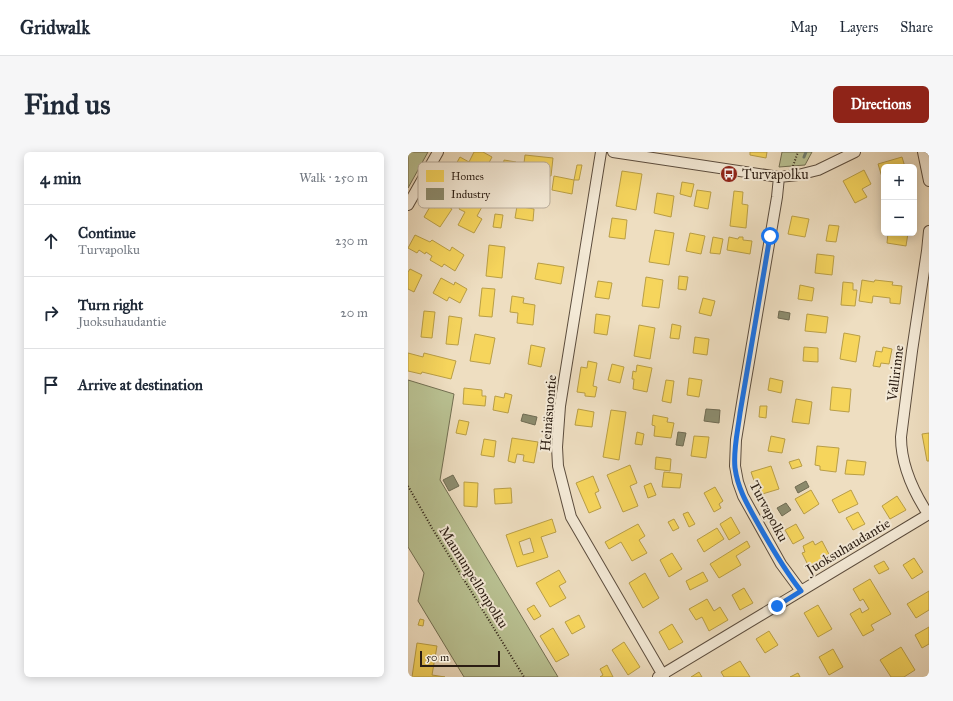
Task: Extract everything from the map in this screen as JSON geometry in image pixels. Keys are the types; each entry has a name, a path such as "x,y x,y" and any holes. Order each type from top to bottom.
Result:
{"street":[{"path":"432,162 438,152"},
{"name":"Heinäsuontie","path":"601,152 560,406 557,447 558,466 571,517 662,676"},
{"path":"613,152 779,177 818,170 855,152"},
{"path":"923,152 929,181"},
{"name":"Turvapolku","path":"779,177 777,197 740,413 736,440 735,466 738,482 743,496 781,564 801,591"},
{"path":"408,205 418,187"},
{"name":"Vallirinne","path":"928,514 912,486 903,462 901,437 929,231"},
{"name":"Juoksuhaudantie","path":"662,676 928,514"}],"path":[{"path":"790,175 798,152"},
{"name":"Maununpellonpolku","path":"408,486 432,528 524,677"}],"green space":[{"path":"408,152 428,152 422,162 418,162 418,170 408,188"},
{"path":"782,152 812,152 805,165 779,167"},
{"path":"408,380 454,394 440,480 558,677 464,677 418,601 424,573 408,547"}],"building: Homes":[{"path":"474,152 483,152 492,157 489,162 469,162"},
{"path":"750,152 767,152 766,158 750,155"},
{"path":"525,155 553,158 551,176 550,162 524,162"},
{"path":"460,157 469,162 457,162"},
{"path":"902,157 904,164 881,164 881,174 878,164"},
{"path":"504,160 516,162 504,162"},
{"path":"577,165 582,165 579,180 574,180"},
{"path":"864,170 871,184 862,189 867,197 855,203 843,181"},
{"path":"622,171 642,174 636,210 616,206"},
{"path":"554,176 574,180 572,194 552,190"},
{"path":"682,182 694,184 691,197 680,194"},
{"path":"697,190 711,192 708,209 694,206"},
{"path":"734,191 743,192 742,204 748,205 746,228 730,226"},
{"path":"657,193 674,196 671,217 654,213"},
{"path":"429,208 452,209 440,227 424,217"},
{"path":"481,208 477,216 482,219 474,233 458,225 465,212 459,209"},
{"path":"517,208 534,209 533,221 515,218"},
{"path":"495,214 503,215 501,228 493,227"},
{"path":"792,216 809,219 805,237 788,234"},
{"path":"612,218 627,220 625,239 609,237"},
{"path":"829,225 839,226 836,242 826,241"},
{"path":"655,230 674,233 669,265 649,262"},
{"path":"690,233 705,236 701,254 686,251"},
{"path":"415,235 430,242 432,240 450,251 452,247 464,255 455,271 444,264 442,267 430,260 432,256 426,252 425,254 419,250 417,253 408,248"},
{"path":"888,236 908,236 906,246 887,243"},
{"path":"713,237 723,239 720,254 710,253"},
{"path":"729,237 738,239 739,237 743,237 743,240 752,241 750,254 727,250"},
{"path":"489,245 505,247 502,278 486,276"},
{"path":"817,254 834,256 832,275 815,273"},
{"path":"538,263 564,267 561,284 535,279"},
{"path":"410,269 422,275 414,292 408,289 408,272"},
{"path":"679,276 688,277 686,290 678,289"},
{"path":"646,277 663,280 659,308 642,306"},
{"path":"441,278 454,285 455,282 467,289 460,303 449,297 447,301 433,293"},
{"path":"862,280 874,282 875,280 893,282 892,285 902,286 900,304 890,303 890,298 873,296 872,303 859,301"},
{"path":"598,281 612,283 609,299 595,297"},
{"path":"843,282 853,283 853,290 857,290 855,306 841,305"},
{"path":"800,285 814,288 812,301 798,299"},
{"path":"482,288 495,289 492,317 479,316"},
{"path":"512,296 524,298 523,303 535,305 533,325 517,323 518,313 510,312"},
{"path":"703,298 715,301 711,316 699,313"},
{"path":"424,311 435,312 432,338 421,337"},
{"path":"596,314 610,316 607,335 594,333"},
{"path":"807,314 828,317 826,333 805,331"},
{"path":"449,316 462,318 458,345 446,344"},
{"path":"672,324 681,326 679,339 670,338"},
{"path":"639,325 655,328 650,359 634,356"},
{"path":"844,333 860,336 856,362 840,359"},
{"path":"475,334 495,338 490,364 470,361"},
{"path":"695,337 709,339 707,355 693,353"},
{"path":"531,345 545,348 541,367 528,364"},
{"path":"804,347 818,348 818,362 803,361"},
{"path":"883,347 892,349 889,364 881,363 880,367 873,366 876,351 882,352"},
{"path":"408,353 423,357 424,353 456,361 451,379 422,372 421,374 408,371"},
{"path":"588,361 597,363 593,386 597,387 595,397 585,396 585,393 577,392 581,367 587,368"},
{"path":"612,364 624,367 620,383 608,380"},
{"path":"637,365 652,368 647,392 633,389 633,371 636,372"},
{"path":"689,378 702,380 699,397 687,395"},
{"path":"770,378 783,381 781,393 768,390"},
{"path":"666,380 674,381 671,403 662,401"},
{"path":"832,387 851,389 849,412 830,410"},
{"path":"464,388 482,390 482,396 486,396 485,406 463,404"},
{"path":"505,393 512,395 508,413 493,410 495,396 504,398"},
{"path":"796,399 812,402 809,424 792,422"},
{"path":"760,406 767,406 766,418 759,417"},
{"path":"578,409 594,412 592,427 575,425"},
{"path":"611,410 626,412 619,460 603,457"},
{"path":"653,415 668,418 667,422 674,423 671,438 654,436 655,426 652,425"},
{"path":"459,420 469,422 466,435 456,433"},
{"path":"637,432 644,434 642,445 635,444"},
{"path":"929,433 929,461 927,461 922,434"},
{"path":"694,436 709,437 706,458 691,456"},
{"path":"771,436 785,439 782,453 768,451"},
{"path":"512,438 538,442 534,463 523,461 524,455 517,454 515,463 508,461"},
{"path":"484,439 496,441 494,457 481,455"},
{"path":"817,446 839,448 836,472 820,470 820,466 815,465"},
{"path":"656,457 671,459 670,471 655,469"},
{"path":"799,459 802,466 792,469 789,462"},
{"path":"847,460 866,462 864,475 845,474"},
{"path":"630,465 637,483 630,486 638,506 623,512 607,475"},
{"path":"771,466 779,489 759,495 751,472"},
{"path":"664,472 682,474 680,488 662,487"},
{"path":"593,476 599,491 595,493 601,508 589,513 576,483"},
{"path":"464,482 478,483 477,507 464,506"},
{"path":"651,483 656,495 648,498 644,486"},
{"path":"715,487 723,501 719,504 721,508 714,512 704,493"},
{"path":"511,488 512,503 495,504 494,489"},
{"path":"811,490 819,504 804,514 795,499"},
{"path":"851,490 858,504 839,513 832,500"},
{"path":"897,496 906,510 890,519 882,506"},
{"path":"688,512 695,524 689,527 683,514"},
{"path":"858,512 865,524 853,530 846,518"},
{"path":"731,517 740,533 729,540 720,524"},
{"path":"552,519 556,532 541,537 548,557 517,567 506,535","holes":["530,538 534,552 523,555 519,542"]},
{"path":"674,519 679,528 673,531 668,522"},
{"path":"638,524 645,536 639,540 647,553 632,561 621,542 609,549 605,542"},
{"path":"796,524 804,538 793,544 785,530"},
{"path":"717,528 724,539 704,552 697,540"},
{"path":"747,541 750,547 736,556 741,565 719,578 710,564"},
{"path":"813,541 815,545 822,541 831,558 810,569 802,553 805,552 803,546"},
{"path":"672,553 682,569 669,577 660,560"},
{"path":"914,558 923,572 912,579 903,565"},
{"path":"884,561 889,569 879,574 874,566"},
{"path":"559,570 566,582 559,586 566,598 550,607 536,583"},
{"path":"703,572 708,581 690,590 686,581"},
{"path":"645,573 659,598 643,608 629,583"},
{"path":"870,579 891,614 871,625 874,630 863,636 850,614 860,608 862,613 869,609 863,599 860,601 853,589"},
{"path":"744,588 753,603 740,610 732,595"},
{"path":"929,591 929,610 916,618 907,604"},
{"path":"707,599 714,611 720,607 728,620 709,631 702,617 696,620 689,609"},
{"path":"534,605 541,616 534,620 527,609"},
{"path":"818,605 832,629 818,637 804,613"},
{"path":"579,615 585,627 572,634 565,622"},
{"path":"420,619 424,620 423,626 418,625"},
{"path":"672,624 683,642 669,650 659,632"},
{"path":"929,627 929,644 922,648 915,635"},
{"path":"553,628 569,655 556,662 540,636"},
{"path":"769,631 778,645 765,653 756,639"},
{"path":"624,642 640,667 628,675 612,650"},
{"path":"417,643 437,646 432,675 445,677 412,677"},
{"path":"901,647 915,670 904,677 891,677 880,660"},
{"path":"833,649 843,667 829,675 819,657"},
{"path":"740,661 750,677 724,677 721,672"},
{"path":"607,665 613,677 600,677 603,675 600,669"},
{"path":"699,672 702,677 691,677"},
{"path":"798,673 800,677 790,677"}],"building: Industry":[{"path":"779,311 790,313 789,320 778,318"},
{"path":"706,409 720,410 719,423 704,421"},
{"path":"523,414 537,417 535,425 521,421"},
{"path":"678,432 686,433 683,446 676,445"},
{"path":"453,475 459,486 449,491 443,480"},
{"path":"806,481 809,487 798,493 795,487"},
{"path":"786,503 791,510 782,516 777,508"}],"waterway":[{"path":"804,157 806,152"}],"place":[{"name":"Turvapolku","path":"729,174"}],"route":[{"path":"770,236 740,413 736,440 735,466 738,482 743,496 781,564 801,591 777,606"}]}
